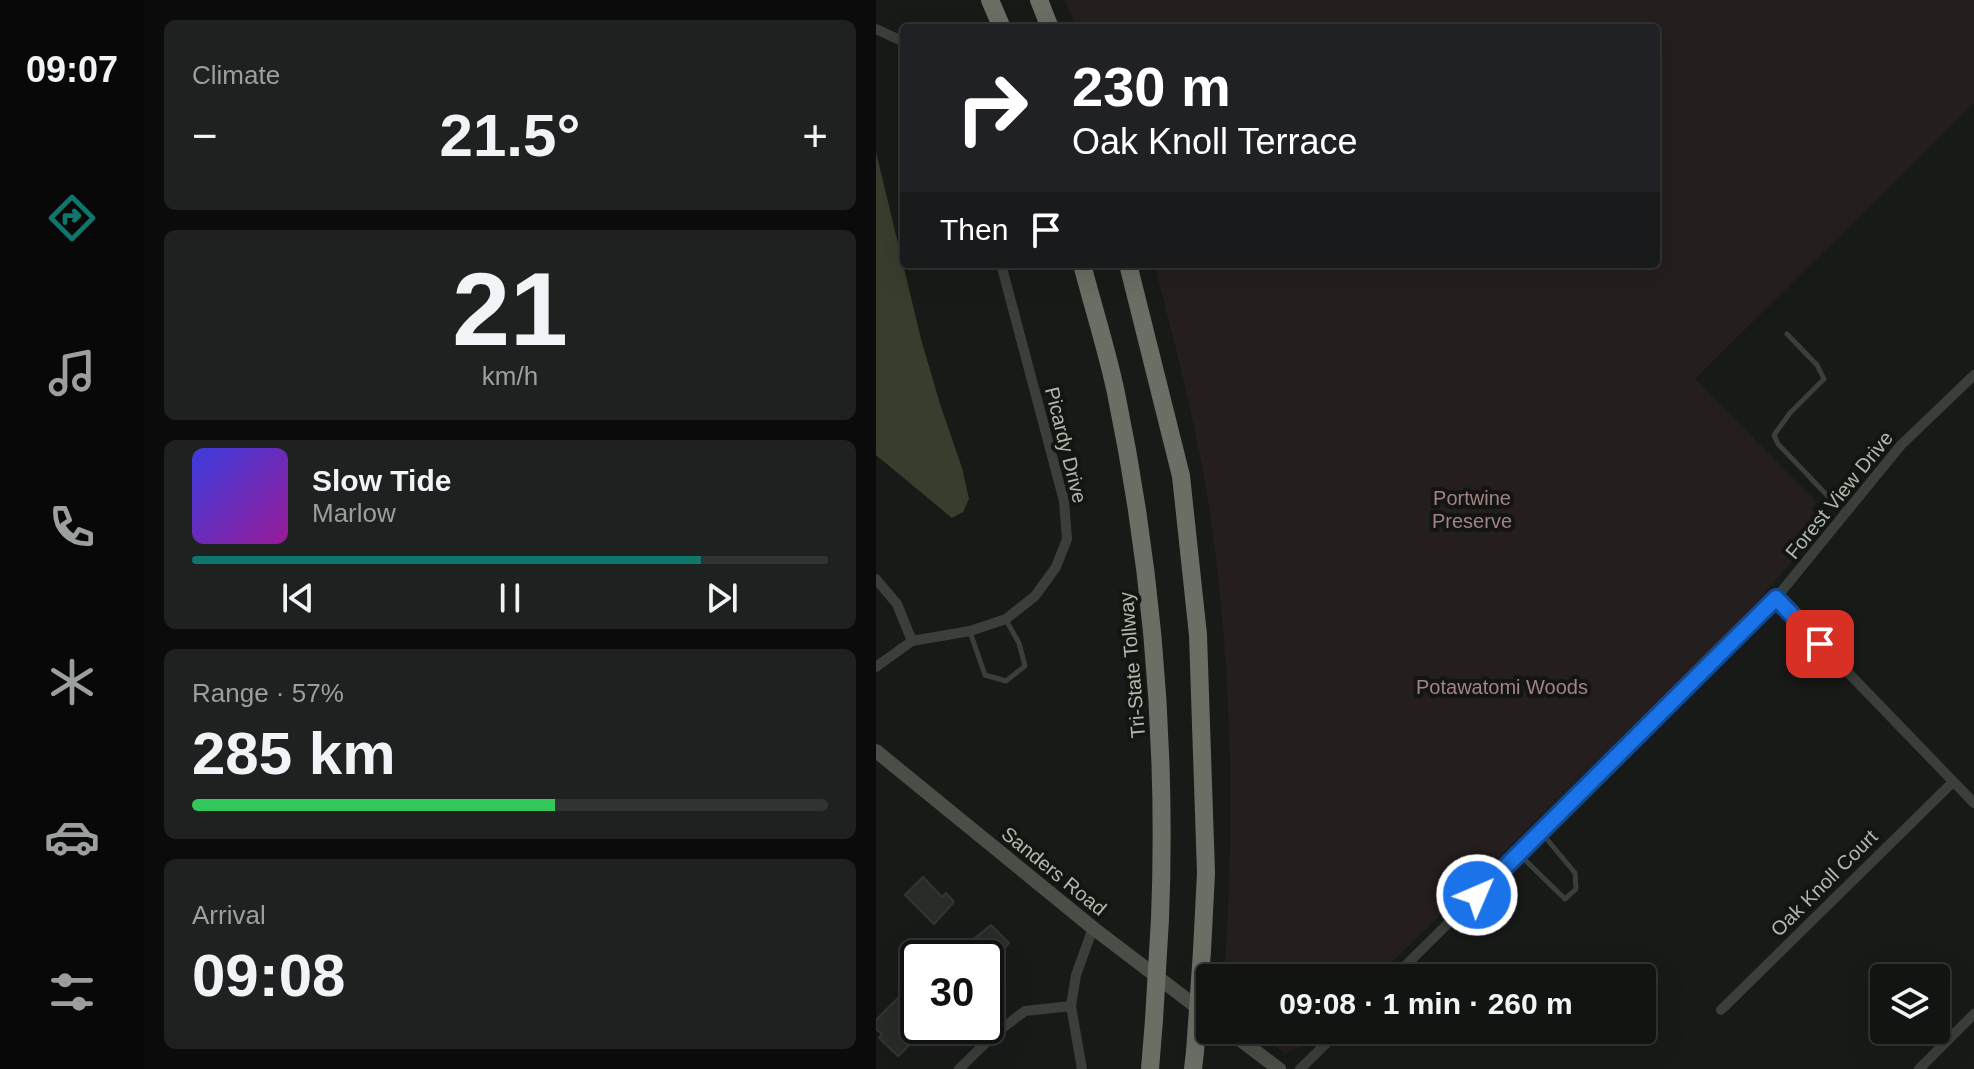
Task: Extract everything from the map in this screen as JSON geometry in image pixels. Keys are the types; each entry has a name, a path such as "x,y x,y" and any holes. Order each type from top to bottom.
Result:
{"highway":[{"path":"990,0 1000,24"},
{"path":"1039,0 1048,24"},
{"name":"Tri-State Tollway","path":"1083,268 1116,391 1140,521 1157,657 1164,822 1150,1069"},
{"path":"1129,268 1181,476 1198,635 1205,858 1194,1061"}],"main road":[{"name":"Sanders Road","path":"876,751 1093,928 1196,1006"},
{"path":"1246,1044 1279,1069"}],"street":[{"path":"876,29 900,40"},
{"name":"Picardy Drive","path":"876,667 912,641 970,631 1006,619 1035,596 1056,567 1067,539 1064,501 1002,268"},
{"name":"Forest View Drive","path":"1407,964 1776,598 1901,445 1974,375"},
{"path":"876,579 897,604 912,641"},
{"path":"1776,598 1974,803"},
{"name":"Oak Knoll Court","path":"1721,1010 1953,782"},
{"path":"1082,1069 1071,1006 1076,975 1093,928"},
{"path":"959,1069 996,1033 1025,1011 1071,1006"},
{"path":"1919,1069 1974,1014"},
{"path":"1300,1069 1326,1044"}],"lane":[{"path":"1787,334 1817,365 1824,379 1790,413 1774,435 1778,444 1845,514"},
{"path":"970,631 985,675 1006,681 1025,666 1019,643 1006,619"},
{"path":"1518,853 1565,899 1576,889 1575,873 1541,832"}],"green space":[{"name":"Portwine Preserve","path":"1065,0 1974,0 1974,103 1695,379 1817,502 1812,509 1825,524 1740,621 1390,964 1225,964 1230,792 1221,605 1200,455 1155,268 1660,268 1660,24 1074,24"},
{"path":"1274,1044 1309,1044 1285,1053"}],"shaded area":[{"path":"876,152 900,252 900,268 904,268 921,339 962,468 969,499 963,512 952,518 876,455"}],"building":[{"path":"923,877 942,897 946,893 954,902 934,924 905,895"},
{"path":"991,925 1009,943 1004,948 1004,940 972,940"},
{"path":"900,996 900,1044 910,1044 898,1056 879,1038 882,1034 876,1029 876,1020"}],"route":[{"path":"1477,895 1776,598 1820,644"}],"park label":[{"name":"Potawatomi Woods","path":"1502,687"}]}
